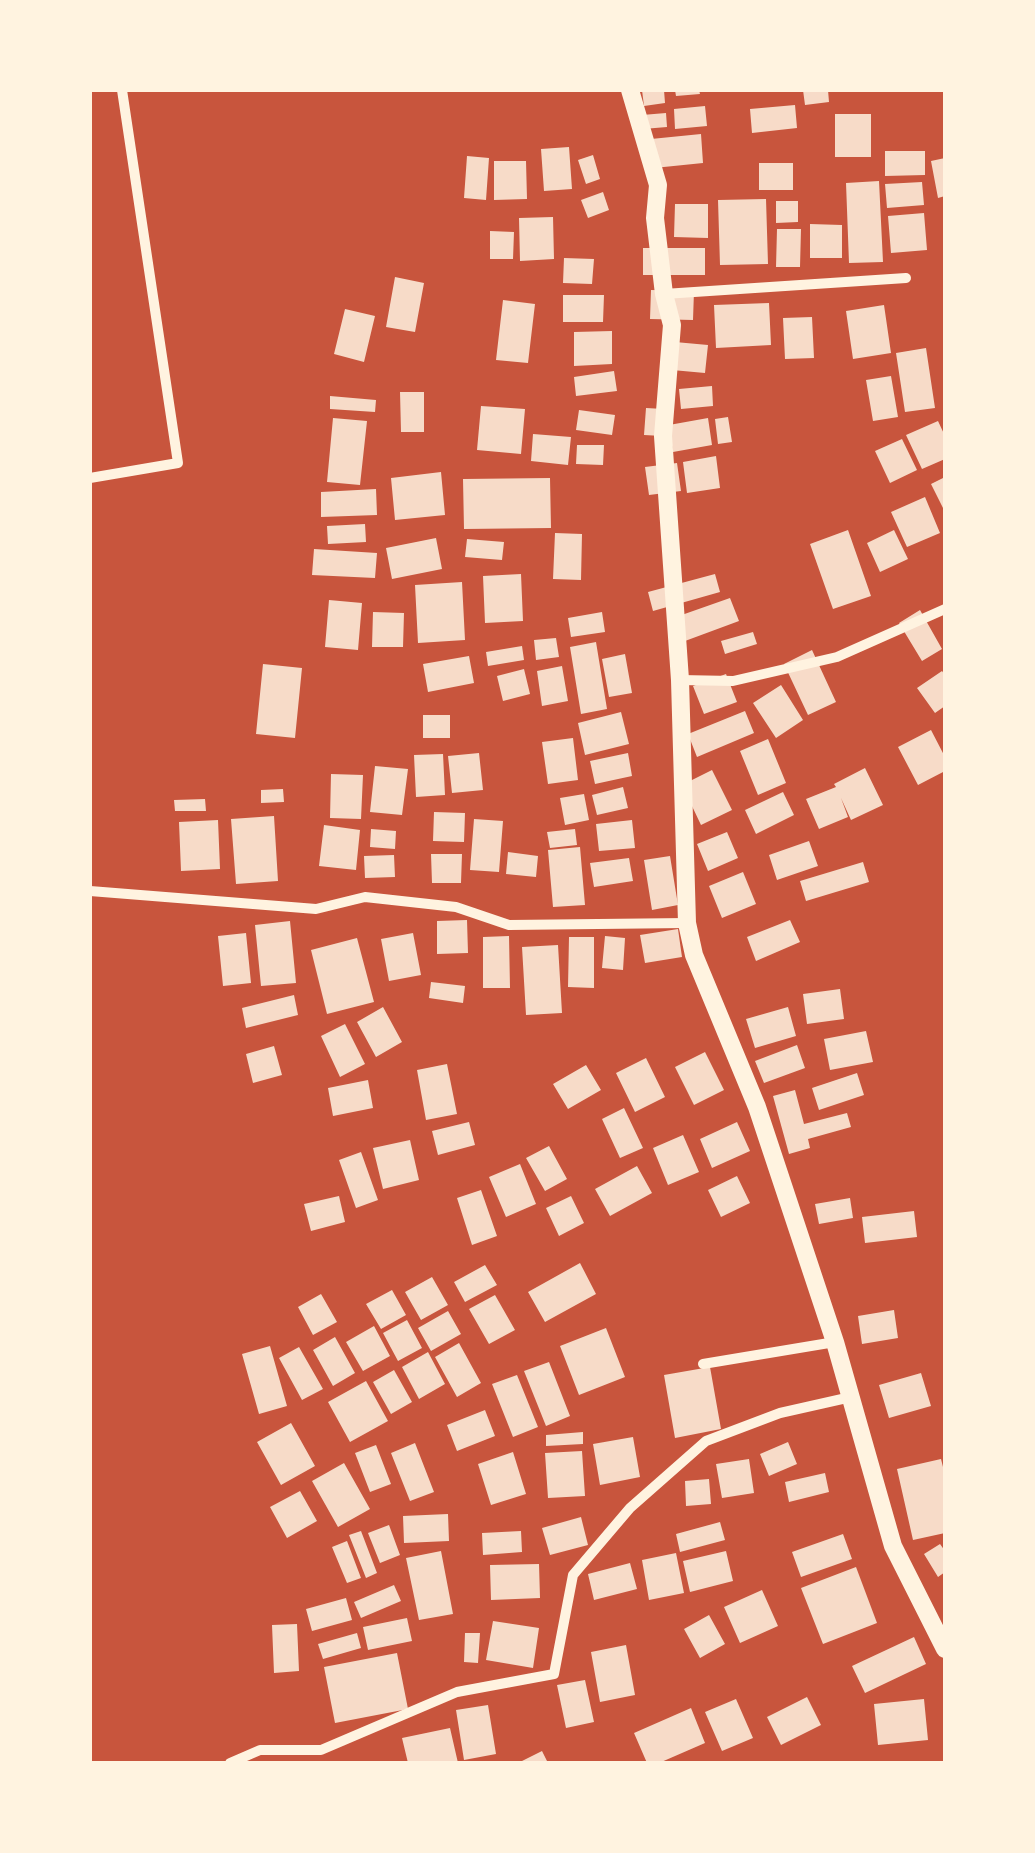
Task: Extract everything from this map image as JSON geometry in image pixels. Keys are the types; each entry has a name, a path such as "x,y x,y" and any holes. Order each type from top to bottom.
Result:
{"street":[{"path":"90,478 178,463 122,90"},
{"path":"630,90 658,185 655,218 664,294 672,324 663,436 680,680 687,923 694,955 756,1107 835,1342 893,1546 945,1649"},
{"path":"664,294 906,278"},
{"path":"680,680 733,681 836,657 945,609"},
{"path":"90,891 316,910 364,898 456,906 510,925 687,923"},
{"path":"703,1364 835,1342"},
{"path":"230,1763 260,1750 321,1750 457,1692 554,1674 573,1576 630,1508 706,1442 780,1413 851,1397"}],"building":[{"path":"642,90 664,90 665,103 644,106"},
{"path":"675,90 699,90 700,94 676,96"},
{"path":"803,90 828,90 829,102 805,105"},
{"path":"795,105 797,128 752,133 750,109"},
{"path":"705,106 707,126 675,129 674,109"},
{"path":"666,113 667,127 643,129 642,115"},
{"path":"835,114 871,114 871,157 835,157"},
{"path":"701,134 703,163 654,168 651,139"},
{"path":"569,147 572,189 544,191 541,149"},
{"path":"885,151 925,151 925,175 885,176"},
{"path":"593,155 600,179 586,184 578,160"},
{"path":"467,156 489,158 486,200 464,198"},
{"path":"945,158 945,196 938,198 931,161"},
{"path":"494,161 526,161 527,199 494,200"},
{"path":"759,163 793,163 793,190 759,190"},
{"path":"879,181 883,262 849,263 846,183"},
{"path":"922,182 924,205 887,208 885,184"},
{"path":"603,192 609,210 588,218 581,200"},
{"path":"766,199 768,264 720,265 718,200"},
{"path":"776,201 798,201 798,222 776,223"},
{"path":"675,204 708,204 708,238 674,237"},
{"path":"924,213 927,250 891,253 888,216"},
{"path":"553,217 554,259 520,261 519,218"},
{"path":"810,224 842,225 842,258 810,258"},
{"path":"777,229 801,229 800,267 776,267"},
{"path":"490,231 514,232 513,259 490,259"},
{"path":"643,248 705,248 705,275 643,275"},
{"path":"564,258 594,259 592,284 563,283"},
{"path":"395,277 424,283 415,332 386,327"},
{"path":"651,290 694,291 693,320 650,319"},
{"path":"563,295 604,295 603,322 563,322"},
{"path":"503,300 535,304 528,363 496,360"},
{"path":"769,303 771,345 716,348 714,305"},
{"path":"884,305 891,353 853,359 846,311"},
{"path":"345,309 375,316 364,362 334,354"},
{"path":"812,317 814,358 785,359 783,318"},
{"path":"612,331 612,364 574,366 574,332"},
{"path":"664,341 708,345 705,373 661,369"},
{"path":"926,348 935,408 905,412 896,353"},
{"path":"614,371 617,391 576,396 574,377"},
{"path":"891,376 898,417 873,421 866,380"},
{"path":"712,386 713,406 681,409 679,389"},
{"path":"400,392 424,392 424,432 401,432"},
{"path":"330,396 376,400 375,412 330,409"},
{"path":"481,406 525,409 521,454 477,450"},
{"path":"646,408 664,409 662,436 644,435"},
{"path":"579,410 615,415 612,435 576,430"},
{"path":"728,417 732,442 718,444 715,419"},
{"path":"333,418 367,421 360,485 327,482"},
{"path":"708,418 712,445 673,452 669,425"},
{"path":"938,421 945,436 945,459 922,469 906,435"},
{"path":"533,434 571,437 568,465 531,461"},
{"path":"902,439 917,470 890,483 875,451"},
{"path":"577,445 604,445 603,465 576,464"},
{"path":"716,456 720,488 687,493 683,462"},
{"path":"677,463 681,491 649,495 645,467"},
{"path":"441,472 445,515 395,520 391,478"},
{"path":"945,477 945,512 931,484"},
{"path":"550,478 551,528 464,529 463,479"},
{"path":"376,489 377,515 321,517 321,492"},
{"path":"925,497 940,533 907,547 891,512"},
{"path":"365,524 366,542 328,544 327,526"},
{"path":"848,530 871,596 833,609 810,544"},
{"path":"894,530 908,559 880,572 867,543"},
{"path":"555,533 582,534 581,580 553,579"},
{"path":"436,538 442,569 392,579 386,548"},
{"path":"467,539 504,542 502,560 465,557"},
{"path":"314,549 377,553 375,578 312,575"},
{"path":"521,574 523,621 485,623 483,576"},
{"path":"715,574 720,592 653,611 648,592"},
{"path":"462,582 465,640 418,643 415,585"},
{"path":"730,598 739,621 685,641 676,617"},
{"path":"329,600 362,603 358,650 325,647"},
{"path":"920,610 942,649 922,661 899,623"},
{"path":"373,612 404,613 403,647 372,647"},
{"path":"602,612 605,632 571,637 568,618"},
{"path":"753,632 757,644 725,654 721,641"},
{"path":"556,638 559,657 536,660 534,640"},
{"path":"596,642 607,709 581,714 570,647"},
{"path":"522,646 524,660 488,666 486,652"},
{"path":"812,650 836,702 808,715 784,664"},
{"path":"625,654 632,693 609,697 602,659"},
{"path":"469,656 474,683 428,692 423,664"},
{"path":"263,664 302,668 295,738 256,734"},
{"path":"562,666 568,701 542,706 537,671"},
{"path":"524,669 530,694 503,701 497,676"},
{"path":"942,671 945,706 935,713 917,688"},
{"path":"726,674 737,702 704,714 693,686"},
{"path":"781,685 803,720 776,738 753,703"},
{"path":"745,711 754,733 697,757 688,734"},
{"path":"621,712 629,744 585,755 578,723"},
{"path":"423,715 450,715 450,738 423,738"},
{"path":"931,730 945,757 945,771 918,785 898,747"},
{"path":"573,738 578,780 548,784 542,742"},
{"path":"768,739 786,783 758,795 740,751"},
{"path":"479,753 483,790 452,793 448,756"},
{"path":"628,753 632,776 595,784 590,761"},
{"path":"443,754 445,795 416,797 414,755"},
{"path":"375,766 408,769 402,815 370,812"},
{"path":"865,768 883,805 851,820 841,798 848,817 819,829 806,799 836,787 834,784"},
{"path":"712,770 732,810 701,825 682,785"},
{"path":"331,774 363,775 361,819 330,818"},
{"path":"623,787 628,808 597,815 592,795"},
{"path":"283,789 284,802 261,803 261,790"},
{"path":"783,792 794,815 756,834 745,810"},
{"path":"584,794 589,820 565,825 560,798"},
{"path":"205,799 206,811 175,811 174,800"},
{"path":"434,812 465,813 464,842 433,841"},
{"path":"274,816 278,881 236,884 231,819"},
{"path":"474,819 503,821 499,872 470,870"},
{"path":"218,820 220,869 181,871 179,822"},
{"path":"632,820 635,848 599,851 596,824"},
{"path":"324,825 360,830 356,870 319,866"},
{"path":"371,829 396,831 395,849 370,847"},
{"path":"575,829 577,845 550,848 547,832"},
{"path":"727,832 738,858 708,871 697,844"},
{"path":"809,841 818,866 777,880 769,855"},
{"path":"580,847 585,905 553,907 548,850"},
{"path":"508,852 538,856 536,877 506,874"},
{"path":"431,854 462,854 461,883 432,883"},
{"path":"394,855 395,877 365,878 364,856"},
{"path":"670,856 678,905 652,910 644,860"},
{"path":"629,858 633,881 594,887 590,863"},
{"path":"863,862 869,882 806,901 800,881"},
{"path":"743,872 756,904 722,918 709,886"},
{"path":"467,920 468,953 437,954 437,921"},
{"path":"790,920 800,942 756,961 747,937"},
{"path":"290,921 296,983 261,986 255,925"},
{"path":"678,929 682,957 645,963 640,935"},
{"path":"246,933 251,983 223,986 218,936"},
{"path":"413,933 421,975 389,981 381,939"},
{"path":"509,936 510,988 483,988 483,937"},
{"path":"605,936 625,938 623,970 602,968"},
{"path":"569,937 594,937 594,988 568,987"},
{"path":"357,938 374,1002 327,1014 311,950"},
{"path":"558,945 562,1013 526,1015 522,947"},
{"path":"431,982 465,986 463,1003 429,998"},
{"path":"840,989 844,1019 807,1024 803,994"},
{"path":"294,995 298,1015 246,1028 242,1008"},
{"path":"383,1007 402,1042 376,1057 357,1022"},
{"path":"788,1007 796,1036 755,1048 746,1019"},
{"path":"345,1024 365,1064 340,1077 321,1036"},
{"path":"866,1031 873,1062 830,1070 824,1039"},
{"path":"797,1045 805,1068 764,1083 755,1061"},
{"path":"274,1046 282,1075 253,1083 246,1054"},
{"path":"705,1052 724,1090 694,1105 675,1067"},
{"path":"646,1058 665,1097 635,1112 616,1073"},
{"path":"447,1064 457,1114 426,1120 417,1070"},
{"path":"586,1065 601,1090 568,1109 553,1084"},
{"path":"857,1073 864,1095 819,1110 812,1088"},
{"path":"368,1080 373,1108 333,1116 328,1088"},
{"path":"795,1090 804,1124 847,1113 851,1127 808,1139 810,1148 789,1154 773,1096"},
{"path":"624,1108 643,1148 620,1158 602,1119"},
{"path":"469,1122 475,1145 438,1155 432,1131"},
{"path":"737,1122 750,1151 712,1168 700,1139"},
{"path":"683,1135 699,1172 668,1185 653,1148"},
{"path":"410,1140 419,1180 383,1189 373,1148"},
{"path":"549,1146 567,1179 545,1191 526,1158"},
{"path":"361,1152 378,1200 356,1208 339,1160"},
{"path":"520,1164 536,1204 506,1217 489,1177"},
{"path":"637,1166 652,1193 610,1216 595,1189"},
{"path":"737,1176 750,1203 721,1217 708,1190"},
{"path":"481,1190 497,1236 472,1245 457,1198"},
{"path":"339,1196 345,1222 311,1231 304,1204"},
{"path":"571,1196 584,1223 559,1236 546,1208"},
{"path":"850,1198 853,1218 819,1224 815,1204"},
{"path":"914,1211 917,1237 865,1243 862,1217"},
{"path":"580,1263 596,1294 545,1322 528,1292"},
{"path":"485,1265 497,1285 465,1302 454,1282"},
{"path":"432,1277 448,1305 421,1320 405,1292"},
{"path":"392,1290 406,1315 381,1329 366,1304"},
{"path":"321,1294 337,1322 313,1335 298,1307"},
{"path":"495,1295 515,1330 489,1344 469,1309"},
{"path":"894,1310 898,1338 862,1344 858,1316"},
{"path":"448,1311 461,1334 431,1351 418,1328"},
{"path":"407,1320 422,1348 398,1361 383,1333"},
{"path":"374,1326 390,1356 363,1371 346,1342"},
{"path":"606,1328 625,1377 579,1395 560,1346"},
{"path":"335,1337 355,1373 333,1386 313,1350"},
{"path":"459,1343 481,1383 457,1397 435,1357"},
{"path":"270,1346 287,1406 259,1414 242,1354"},
{"path":"299,1347 323,1389 302,1400 279,1358"},
{"path":"428,1352 445,1384 419,1399 402,1367"},
{"path":"549,1362 570,1416 546,1426 524,1371"},
{"path":"710,1367 721,1429 675,1438 664,1375"},
{"path":"394,1370 412,1402 391,1414 373,1382"},
{"path":"921,1373 931,1406 889,1418 879,1385"},
{"path":"517,1375 538,1427 513,1437 492,1384"},
{"path":"366,1381 388,1421 350,1442 328,1402"},
{"path":"485,1410 495,1436 457,1451 447,1425"},
{"path":"291,1423 315,1466 281,1485 257,1442"},
{"path":"583,1432 583,1444 546,1446 546,1435"},
{"path":"633,1437 640,1477 600,1485 593,1444"},
{"path":"788,1442 797,1464 769,1476 760,1454"},
{"path":"415,1443 434,1492 410,1501 391,1453"},
{"path":"376,1445 391,1484 370,1492 355,1453"},
{"path":"582,1451 585,1496 548,1498 545,1453"},
{"path":"513,1452 526,1494 491,1505 478,1464"},
{"path":"749,1459 754,1493 722,1498 716,1464"},
{"path":"941,1459 945,1475 945,1533 913,1540 897,1469"},
{"path":"344,1463 370,1509 338,1527 312,1481"},
{"path":"825,1473 829,1492 789,1502 785,1482"},
{"path":"709,1479 711,1504 686,1506 685,1481"},
{"path":"300,1491 317,1521 287,1538 270,1507"},
{"path":"448,1514 449,1541 404,1543 403,1516"},
{"path":"581,1517 588,1545 550,1555 542,1528"},
{"path":"720,1522 725,1540 680,1552 676,1534"},
{"path":"389,1525 400,1555 380,1563 368,1533"},
{"path":"361,1531 377,1573 366,1578 349,1535"},
{"path":"521,1531 522,1552 483,1555 482,1533"},
{"path":"843,1534 852,1559 801,1577 792,1552"},
{"path":"347,1541 361,1578 347,1583 332,1547"},
{"path":"940,1544 945,1551 945,1572 938,1577 924,1554"},
{"path":"441,1551 453,1614 419,1620 406,1558"},
{"path":"726,1551 733,1581 690,1592 683,1561"},
{"path":"676,1553 684,1593 649,1600 642,1560"},
{"path":"630,1563 637,1589 594,1600 588,1574"},
{"path":"539,1564 540,1598 491,1600 490,1565"},
{"path":"856,1567 877,1623 823,1644 801,1588"},
{"path":"394,1585 401,1601 361,1618 354,1602"},
{"path":"762,1590 778,1626 740,1643 724,1607"},
{"path":"346,1598 352,1620 312,1631 306,1609"},
{"path":"709,1615 725,1644 700,1658 684,1629"},
{"path":"407,1618 412,1641 368,1650 363,1627"},
{"path":"493,1621 539,1628 533,1668 486,1660"},
{"path":"297,1624 299,1671 274,1673 272,1625"},
{"path":"357,1633 361,1648 323,1659 318,1644"},
{"path":"465,1633 480,1633 478,1663 464,1662"},
{"path":"914,1637 926,1664 865,1693 852,1666"},
{"path":"626,1645 635,1695 600,1702 591,1652"},
{"path":"397,1653 408,1709 335,1723 324,1667"},
{"path":"585,1680 594,1722 566,1728 557,1685"},
{"path":"807,1697 821,1725 781,1745 767,1717"},
{"path":"736,1699 753,1738 722,1751 705,1712"},
{"path":"924,1699 928,1740 878,1745 874,1704"},
{"path":"488,1705 496,1754 464,1760 456,1710"},
{"path":"691,1708 705,1743 659,1763 647,1763 634,1733"},
{"path":"450,1728 458,1763 408,1763 402,1738"},
{"path":"542,1751 548,1763 518,1763"}]}
